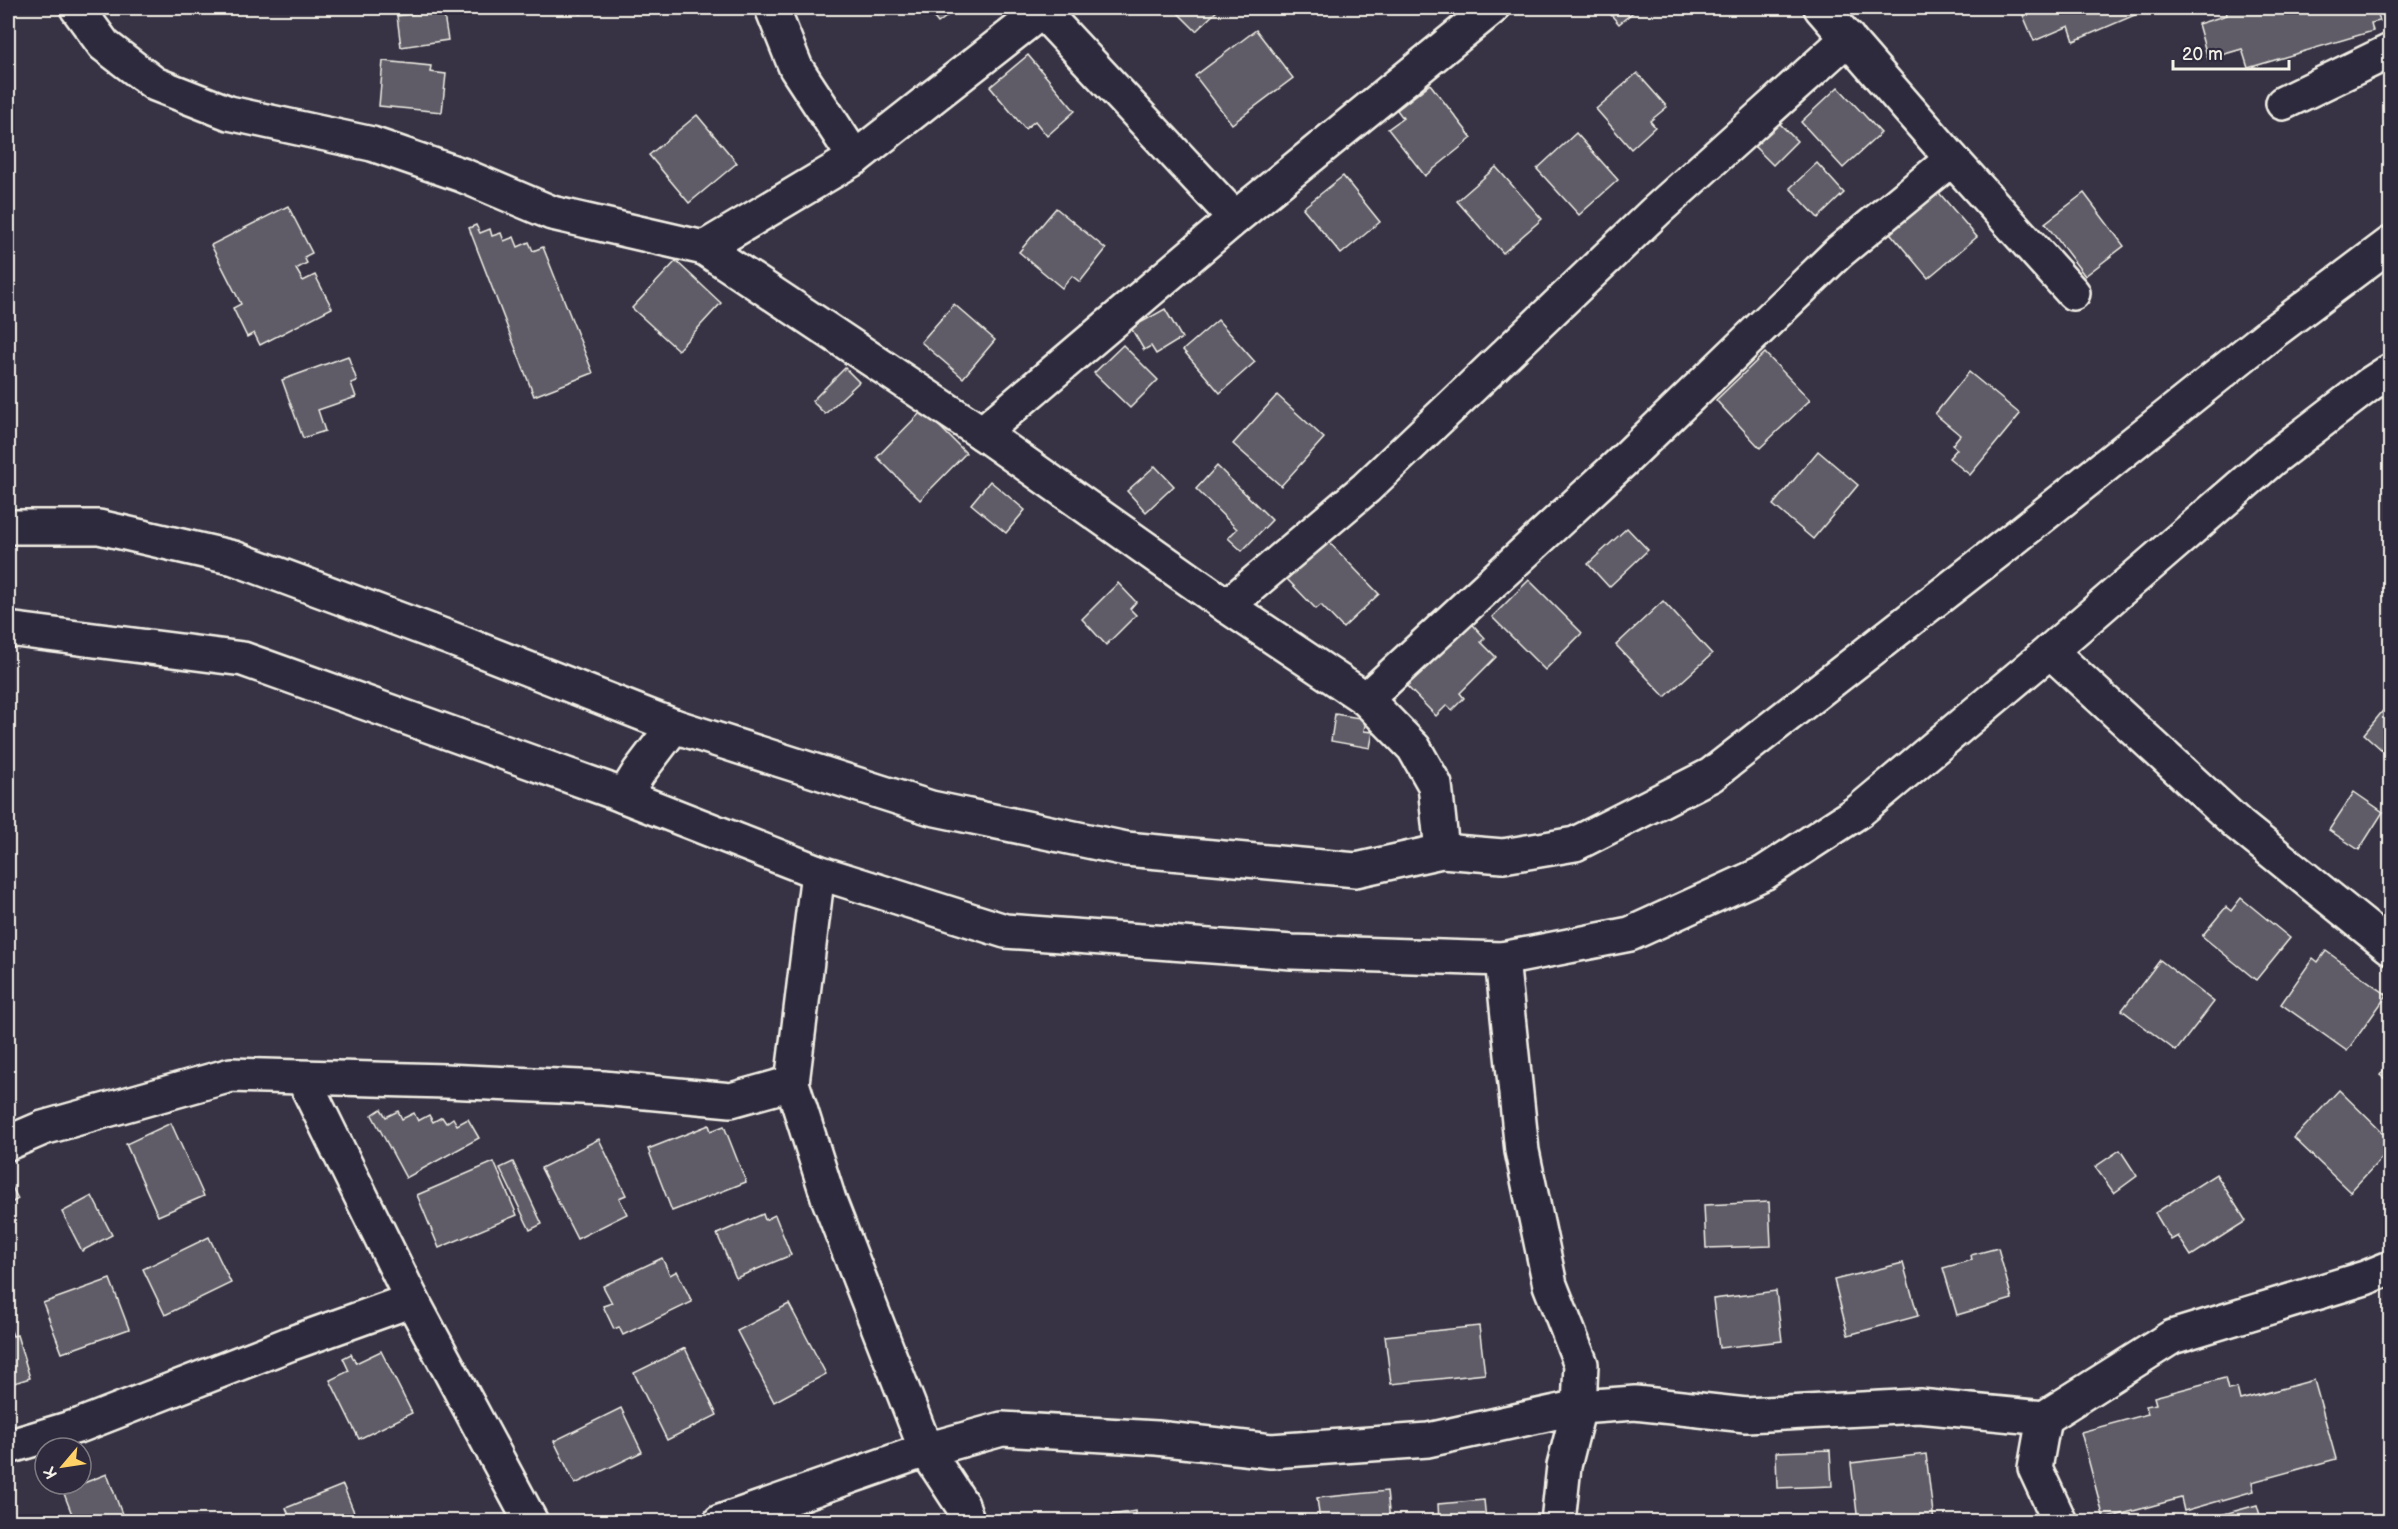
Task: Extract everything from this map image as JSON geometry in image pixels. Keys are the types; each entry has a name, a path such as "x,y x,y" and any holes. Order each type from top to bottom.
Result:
{"street":[{"path":"77,8 104,45 155,84 229,113 372,144 462,175 552,213 704,248 982,433 1227,606 1366,699 1414,748 1435,785 1442,851"},
{"path":"772,8 796,68 855,158"},
{"path":"982,433 1235,218 1492,8"},
{"path":"1821,8 1952,159 2073,293"},
{"path":"704,248 855,158 1042,9 1235,218"},
{"path":"1227,606 1366,488 1656,211 1848,38"},
{"path":"2283,103 2391,51"},
{"path":"1366,699 1613,470 1839,252 1952,159"},
{"path":"8,527 99,527 234,558 452,639 674,726 931,808 1126,849 1356,870 1442,851 1503,856 1575,844 1711,775 2026,530 2270,334 2391,244"},
{"path":"8,629 243,660 624,796 818,872 1005,931 1292,952 1502,959 1630,934 1764,873 1859,811 2050,651 2271,460 2370,384 2391,371"},
{"path":"2050,651 2239,825 2391,947"},
{"path":"624,796 674,726"},
{"path":"818,872 792,1083 829,1200 926,1450 963,1505 968,1521"},
{"path":"1502,959 1522,1151 1550,1285 1581,1364 1579,1407 1564,1467 1558,1521"},
{"path":"8,1143 43,1128 231,1076 591,1088 731,1100 792,1083"},
{"path":"303,1078 412,1300 531,1521"},
{"path":"720,1521 926,1450 1002,1429 1157,1438 1271,1451 1428,1440 1579,1407 1635,1403 1746,1415 1919,1406 2044,1418 2172,1337 2391,1268"},
{"path":"8,1446 81,1425 289,1344 412,1300"},
{"path":"2044,1418 2035,1468 2061,1521"}],"building":[{"path":"577,8 597,8 580,14"},
{"path":"926,8 958,8 938,23"},
{"path":"1173,8 1220,8 1196,31"},
{"path":"1605,8 1638,8 1619,24"},
{"path":"2020,8 2131,8 2135,15 2074,41 2069,26 2034,41"},
{"path":"2225,8 2376,8 2380,21 2371,23 2373,31 2248,68 2242,49 2208,59 2198,24 2227,15"},
{"path":"443,9 448,40 401,47 397,16"},
{"path":"1256,30 1293,78 1232,124 1195,76"},
{"path":"1028,55 1075,111 1047,136 1035,121 1025,129 990,87"},
{"path":"383,61 431,66 430,72 446,74 442,112 379,106"},
{"path":"1637,73 1667,107 1650,121 1655,127 1631,149 1596,109"},
{"path":"1430,84 1472,138 1425,176 1388,129 1403,118 1397,110"},
{"path":"1838,87 1881,133 1843,168 1801,122"},
{"path":"697,115 737,163 689,203 649,155"},
{"path":"1777,121 1797,141 1773,165 1753,145"},
{"path":"1576,133 1618,180 1579,215 1537,169"},
{"path":"1817,163 1844,193 1818,218 1790,188"},
{"path":"1496,167 1542,219 1503,253 1457,201"},
{"path":"1343,176 1380,222 1341,254 1303,208"},
{"path":"1934,187 1977,237 1928,278 1886,228"},
{"path":"2084,193 2124,246 2085,276 2045,223"},
{"path":"288,206 312,253 304,257 307,263 296,269 303,281 315,275 332,308 260,345 254,333 247,337 233,308 241,304 211,245"},
{"path":"1056,208 1106,249 1080,282 1072,276 1062,288 1019,252"},
{"path":"476,225 480,233 490,229 492,236 501,233 504,241 514,237 518,247 529,242 533,251 543,247 593,373 534,396 469,228"},
{"path":"676,261 721,303 678,350 632,308"},
{"path":"954,304 995,340 963,378 921,342"},
{"path":"1165,309 1182,338 1156,354 1151,346 1144,350 1131,328"},
{"path":"1218,320 1255,362 1220,393 1183,350"},
{"path":"1123,345 1158,380 1130,408 1094,373"},
{"path":"1765,353 1810,400 1760,448 1716,400"},
{"path":"348,356 357,381 351,383 356,397 318,410 325,431 303,438 282,380"},
{"path":"845,368 859,382 825,414 812,401"},
{"path":"1969,372 2020,414 1970,475 1949,458 1957,449 1952,445 1960,435 1935,414"},
{"path":"1277,395 1324,438 1281,486 1233,444"},
{"path":"923,410 966,453 920,500 877,457"},
{"path":"1818,451 1858,485 1813,539 1773,505"},
{"path":"1155,466 1174,486 1146,512 1127,491"},
{"path":"1217,466 1272,520 1242,551 1228,538 1237,529 1196,489"},
{"path":"990,481 1025,510 1006,533 971,504"},
{"path":"1627,528 1648,550 1609,587 1588,564"},
{"path":"1327,540 1379,594 1343,628 1321,605 1316,609 1287,579"},
{"path":"1529,580 1582,633 1545,670 1492,617"},
{"path":"1118,583 1136,602 1130,609 1136,615 1106,645 1082,619"},
{"path":"1663,601 1712,654 1665,697 1616,645"},
{"path":"1465,616 1485,638 1481,642 1496,657 1460,693 1464,698 1452,710 1447,705 1436,716 1400,679"},
{"path":"2390,702 2390,757 2364,734"},
{"path":"1335,714 1366,719 1364,731 1373,732 1370,748 1331,741"},
{"path":"2354,792 2383,812 2359,850 2329,830"},
{"path":"2241,898 2290,938 2256,980 2202,936 2226,907 2231,911"},
{"path":"2326,951 2387,995 2347,1051 2281,1004 2313,958 2318,962"},
{"path":"2160,960 2214,1002 2176,1051 2122,1010"},
{"path":"2390,1062 2390,1083 2380,1075"},
{"path":"2339,1090 2390,1140 2390,1149 2350,1192 2294,1138"},
{"path":"381,1109 386,1117 398,1111 402,1119 414,1113 418,1121 429,1115 433,1122 442,1117 446,1123 453,1118 457,1125 468,1119 479,1138 406,1178 372,1115"},
{"path":"171,1123 204,1196 158,1216 126,1144"},
{"path":"709,1125 711,1131 724,1126 746,1182 672,1211 648,1149"},
{"path":"599,1139 626,1195 619,1198 627,1214 577,1239 541,1168"},
{"path":"2120,1150 2137,1176 2114,1193 2095,1167"},
{"path":"494,1162 517,1215 439,1248 417,1195"},
{"path":"513,1162 542,1224 530,1230 500,1168"},
{"path":"2216,1174 2246,1221 2191,1256 2178,1236 2171,1240 2155,1213"},
{"path":"8,1179 18,1199 8,1205"},
{"path":"92,1196 112,1235 82,1251 62,1212"},
{"path":"1769,1202 1771,1246 1706,1248 1704,1205"},
{"path":"763,1214 765,1220 775,1215 791,1255 736,1278 717,1234"},
{"path":"209,1237 231,1283 165,1315 143,1269"},
{"path":"1998,1248 2012,1299 1957,1315 1943,1268 1972,1260 1971,1255"},
{"path":"662,1258 670,1275 677,1271 692,1302 623,1335 619,1327 614,1329 603,1306 612,1303 603,1286"},
{"path":"1903,1263 1918,1316 1848,1335 1834,1280"},
{"path":"110,1279 129,1329 62,1353 43,1303"},
{"path":"1776,1291 1782,1341 1719,1348 1713,1299"},
{"path":"789,1304 826,1374 774,1402 737,1331"},
{"path":"8,1323 13,1336 17,1335 30,1378 8,1385"},
{"path":"1479,1326 1485,1374 1391,1384 1385,1336"},
{"path":"685,1348 717,1415 667,1440 634,1373"},
{"path":"381,1351 412,1413 359,1439 330,1380 349,1371 343,1358 351,1354 356,1363"},
{"path":"2225,1378 2228,1390 2237,1388 2240,1400 2314,1380 2336,1459 2252,1482 2254,1491 2184,1511 2181,1498 2104,1519 2081,1432 2148,1414 2146,1406 2156,1404 2154,1397"},
{"path":"621,1408 642,1452 575,1484 554,1441"},
{"path":"1830,1450 1832,1486 1777,1488 1776,1452"},
{"path":"1926,1454 1934,1522 1858,1522 1851,1463"},
{"path":"107,1474 125,1522 75,1522 65,1496 93,1496 93,1479"},
{"path":"343,1485 358,1522 292,1522 286,1508"},
{"path":"1387,1491 1390,1522 1320,1522 1317,1498"},
{"path":"1484,1500 1486,1520 1439,1522 1438,1504"},
{"path":"2257,1505 2262,1522 2195,1522"},
{"path":"1135,1511 1137,1522 1112,1522 1111,1515"},
{"path":"1242,1518 1242,1522 1201,1522"}]}
